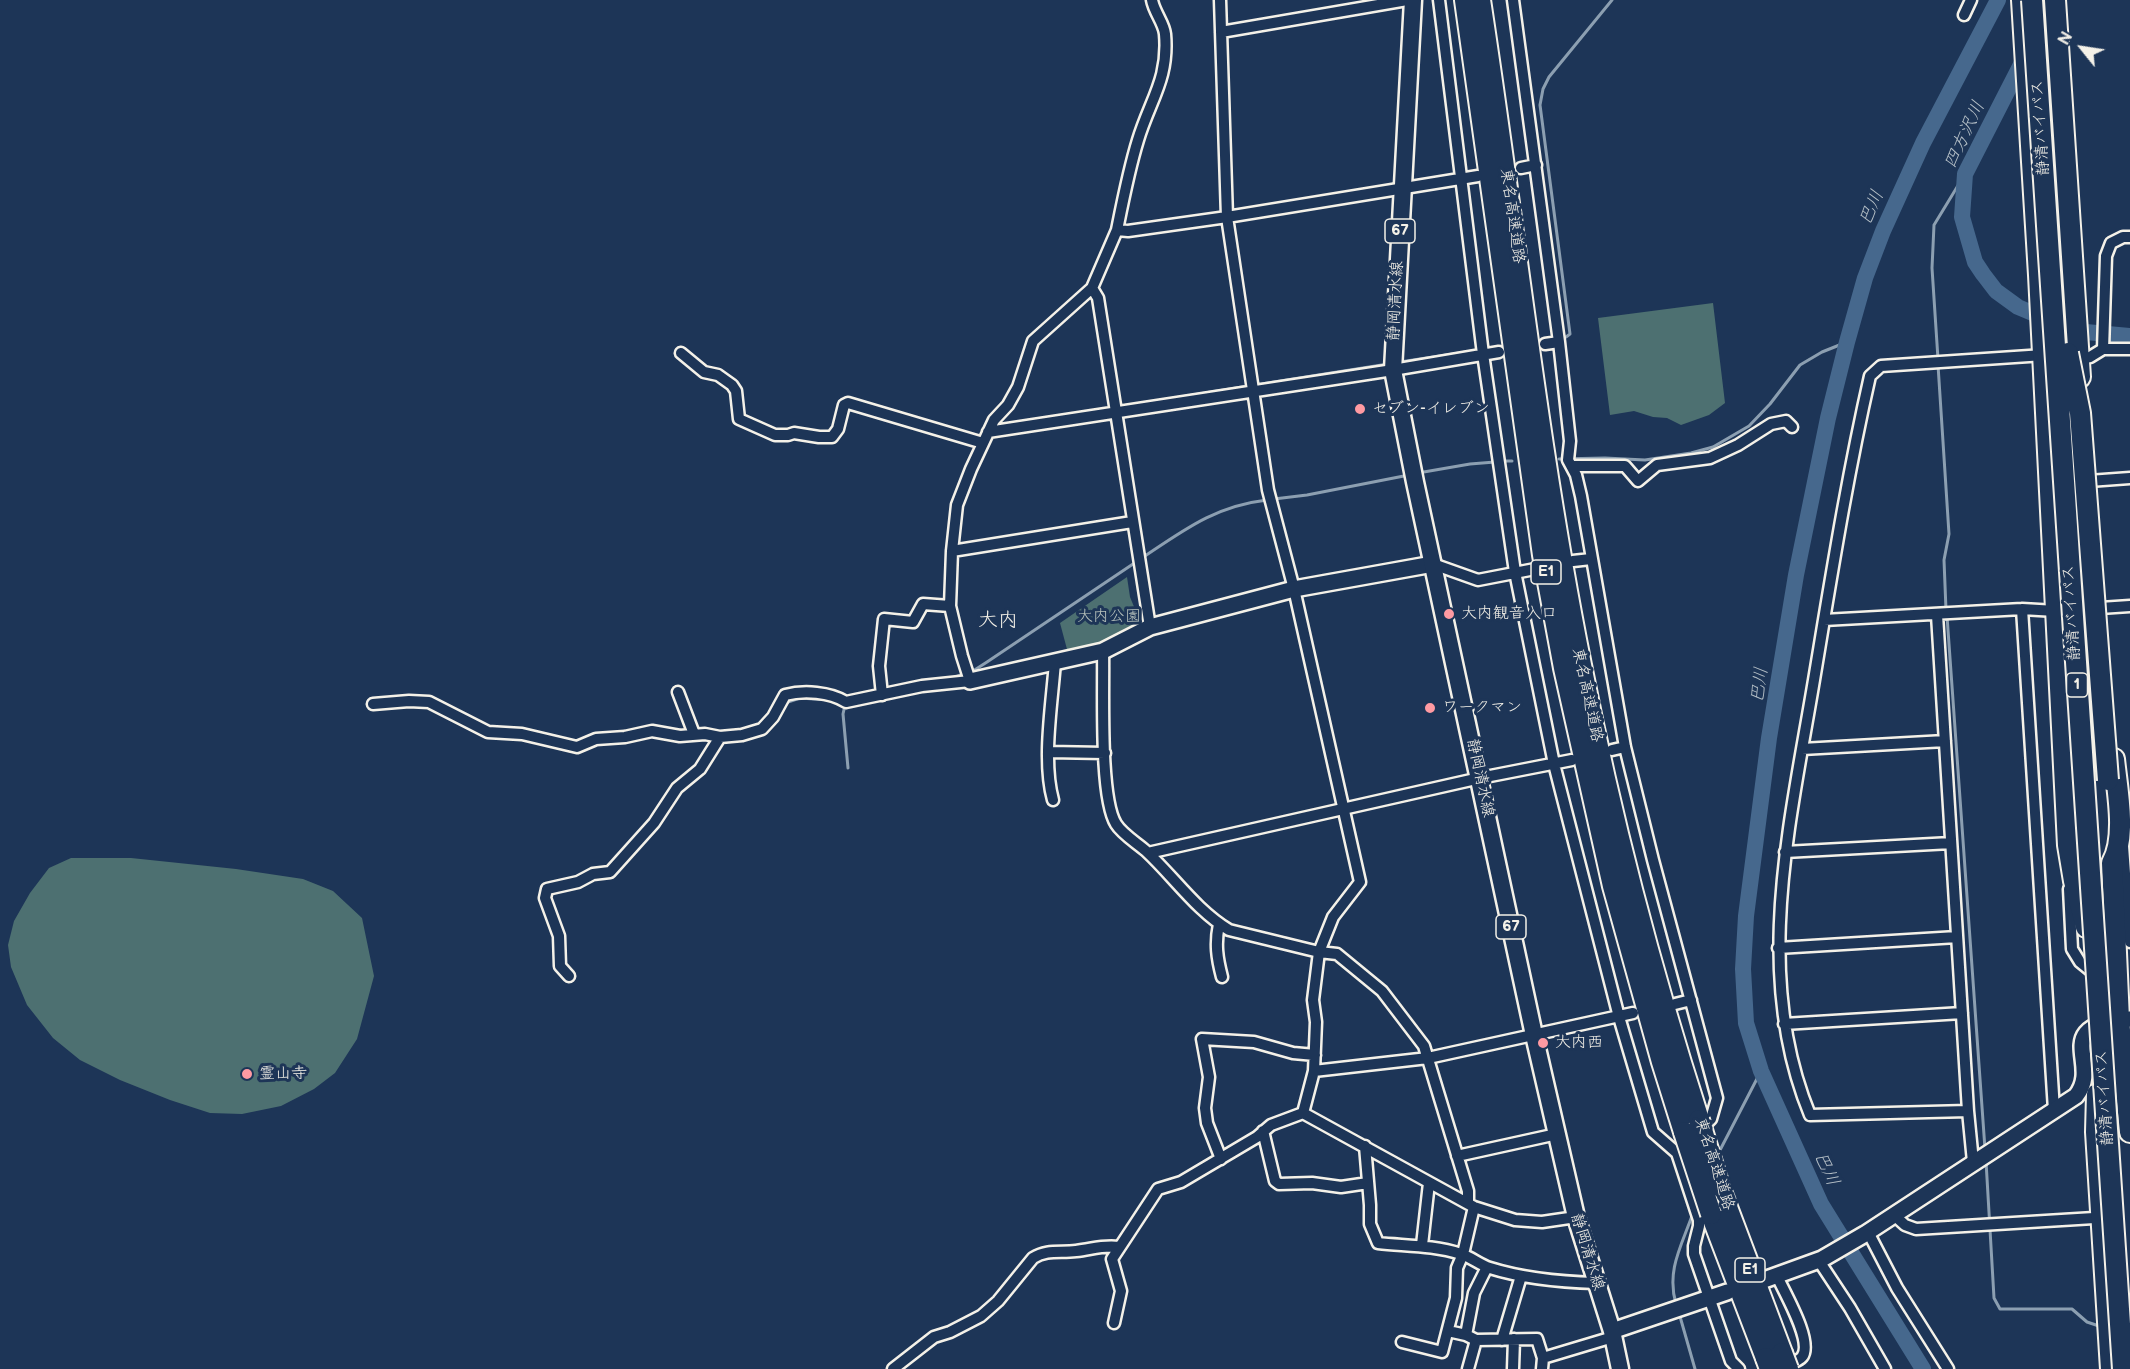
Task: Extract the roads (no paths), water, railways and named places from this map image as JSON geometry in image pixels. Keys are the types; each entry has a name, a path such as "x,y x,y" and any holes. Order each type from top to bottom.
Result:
{"highway":[{"name":"東名高速道路","path":"1465,0 1543,555 1564,668 1613,886 1659,1051 1719,1186 1775,1364"},
{"name":"東名高速道路","path":"1480,0 1543,442 1581,665 1608,795 1692,1126 1705,1217 1775,1364"},
{"path":"2022,0 2027,83 2058,359 2056,611 2070,856 2078,902 2086,927"},
{"name":"静清バイパス","path":"2032,0 2130,1301"},
{"name":"静清バイパス","path":"2044,0 2058,359 2123,1369"},
{"name":"1","path":"2055,9 2058,359 2090,481 2102,607 2118,791 2120,831 2116,855 2112,863 2125,1019 2129,1107"},
{"path":"2058,359 2054,430 2057,537 2073,796 2097,1026 2099,1187 2111,1369"},
{"path":"2058,359 2080,413 2118,791 2112,863"},
{"path":"2129,1107 2130,1132"},
{"path":"2099,1187 2094,1218 2104,1369"}],"main road":[{"name":"静岡清水線","path":"1413,0 1393,370 1432,564 1534,1035 1576,1217 1613,1334 1620,1369"}],"street":[{"path":"970,681 950,606 952,551 957,505 982,443 994,420 1008,405 1018,387 1034,340 1092,288 1117,230 1137,142 1162,81 1165,32 1154,11 1152,0"},
{"path":"1220,0 1227,217 1268,490 1294,589 1360,882 1333,917 1319,952 1313,1000 1316,1023 1314,1071 1303,1113"},
{"path":"1221,32 1407,0"},
{"path":"1439,0 1483,354 1515,572 1554,764 1619,1017 1653,1132 1663,1143 1672,1148 1680,1159 1692,1196 1705,1217 1699,1226 1694,1254 1731,1361 1739,1369"},
{"path":"1513,0 1559,342 1570,459 1581,496 1625,747 1717,1098 1716,1108 1707,1125 1683,1144 1672,1148"},
{"path":"1964,15 1971,0"},
{"path":"1521,168 1536,165"},
{"path":"1117,230 1128,231 1227,217 1478,176"},
{"path":"2103,347 2106,256 2111,243 2123,237 2130,237"},
{"path":"1092,288 1098,298 1150,627"},
{"path":"1545,344 1559,342"},
{"path":"1968,1111 1810,1115 1789,1052 1784,1024 1778,948 1785,852 1838,529 1870,376 1881,366 2090,357 2103,347 2130,349"},
{"path":"988,432 1115,414 1499,352"},
{"path":"681,353 704,372 718,375 732,385 736,391 739,419 775,435 794,433 832,437 838,429 844,405 848,403 982,443"},
{"path":"1570,459 1625,466 1638,481 1657,465 1710,458 1738,445 1771,424 1786,421 1792,427"},
{"path":"2090,481 2130,478"},
{"path":"952,551 1132,522"},
{"path":"1573,561 1591,559"},
{"path":"373,704 429,702 488,732 522,734 577,747 596,739 626,737 652,731 680,736 705,734 720,737 762,729 773,717 785,695 794,692 838,697 846,702 922,686 970,681 1103,651 1150,627 1294,589 1432,564 1478,580 1535,569"},
{"path":"882,695 879,666 884,620 913,622 923,604 950,606"},
{"path":"1824,620 2022,609 2056,611 2130,606"},
{"path":"2022,609 2054,1110"},
{"path":"1936,615 1973,1162"},
{"path":"1103,651 1105,753 1109,801 1116,824 1148,853 1174,883 1219,924 1238,934 1337,954 1377,986 1424,1046 1471,1205 1463,1254 1457,1268 1456,1298 1442,1352 1402,1342"},
{"path":"1053,800 1049,786 1049,752 1055,662"},
{"path":"678,692 694,734"},
{"path":"569,976 560,966 558,936 545,898 547,889 578,882 593,874 610,872 654,823 677,789 700,769 720,737"},
{"path":"1803,749 1945,741"},
{"path":"1612,750 1625,747"},
{"path":"1049,752 1105,753"},
{"path":"1148,853 1480,778 1572,760"},
{"path":"2120,831 2124,851 2130,942"},
{"path":"1785,852 1950,843"},
{"path":"2070,856 2072,949 2080,962 2091,971"},
{"path":"1219,924 1216,955 1222,977"},
{"path":"1778,948 1957,936"},
{"path":"1675,1004 1691,1000"},
{"path":"1784,1024 1962,1012"},
{"path":"1314,1071 1428,1058 1633,1013"},
{"path":"1775,1364 1795,1362 1802,1357 1806,1346 1804,1335 1771,1278 1820,1260 1867,1233 2076,1096 2085,1081 2081,1044 2083,1036 2097,1026 2125,1019"},
{"path":"1221,1159 1207,1123 1205,1108 1209,1077 1202,1039 1254,1042 1293,1053 1315,1055"},
{"path":"1114,1323 1121,1291 1112,1259 1158,1189 1181,1182 1221,1159 1271,1125 1303,1113 1471,1205 1515,1220 1542,1222 1576,1217"},
{"path":"1263,1131 1275,1181 1279,1184 1312,1183 1341,1187 1368,1183"},
{"path":"1456,1156 1557,1134"},
{"path":"1365,1146 1370,1224 1378,1243 1410,1247 1422,1245 1463,1254 1488,1267 1521,1276 1552,1282 1596,1284"},
{"path":"1422,1245 1429,1183"},
{"path":"1894,1215 1905,1225 1916,1229 2094,1218"},
{"path":"1867,1233 1897,1288 1948,1369"},
{"path":"892,1369 934,1337 950,1332 981,1316 998,1301 1033,1258 1040,1254 1104,1245 1119,1247"},
{"path":"1820,1260 1885,1369"},
{"path":"1468,1369 1474,1293 1488,1267"},
{"path":"1502,1340 1521,1276"},
{"path":"1448,1331 1471,1337 1502,1340 1537,1339 1542,1364 1613,1334 1727,1292"},
{"path":"1513,1369 1514,1339"}],"waterway":[{"path":"1566,337 1570,334 1540,105 1543,89 1549,77 1612,0"},
{"name":"巴川","path":"1923,1369 1821,1204 1761,1071 1746,1023 1743,969 1746,916 1769,738 1796,575 1828,418 1847,342 1865,278 1883,231 1923,143 1998,0"},
{"name":"四方沢川","path":"2054,0 1965,174 1962,217 1975,262 1996,291 2018,307 2075,331 2130,336"},
{"path":"1938,359 1932,268 1934,225 1965,174"},
{"path":"1559,459 1645,460 1713,447 1749,426 1770,404 1800,365 1822,352 1847,342"},
{"path":"1400,362 1479,350"},
{"path":"1255,385 1388,364"},
{"path":"1938,365 1949,534 1944,560 1946,610"},
{"path":"1119,407 1248,386"},
{"path":"1077,413 1112,408"},
{"path":"1501,461 1512,461"},
{"path":"1418,473 1495,462"},
{"path":"1274,499 1307,495 1409,475"},
{"path":"1142,558 1186,529 1216,514 1248,503 1267,500"},
{"path":"952,678 973,671 1136,562"},
{"path":"1947,616 1985,1149"},
{"path":"785,703 800,698 828,700"},
{"path":"845,705 843,714 848,768"},
{"path":"1718,1154 1761,1071"},
{"path":"1986,1161 1994,1298 2000,1309 2072,1309 2087,1322 2102,1327"},
{"path":"1676,1304 1673,1292 1674,1269 1693,1213"},
{"path":"1679,1313 1695,1369"}],"place":[{"name":"セブン-イレブン","path":"1360,409"},
{"name":"大内観音入口","path":"1449,614"},
{"name":"ワークマン","path":"1430,708"},
{"name":"大内西","path":"1543,1043"},
{"name":"霊山寺","path":"247,1074"}],"district":[{"name":"大内","path":"998,621"}],"park label":[{"name":"大内公園","path":"1109,617"}]}
